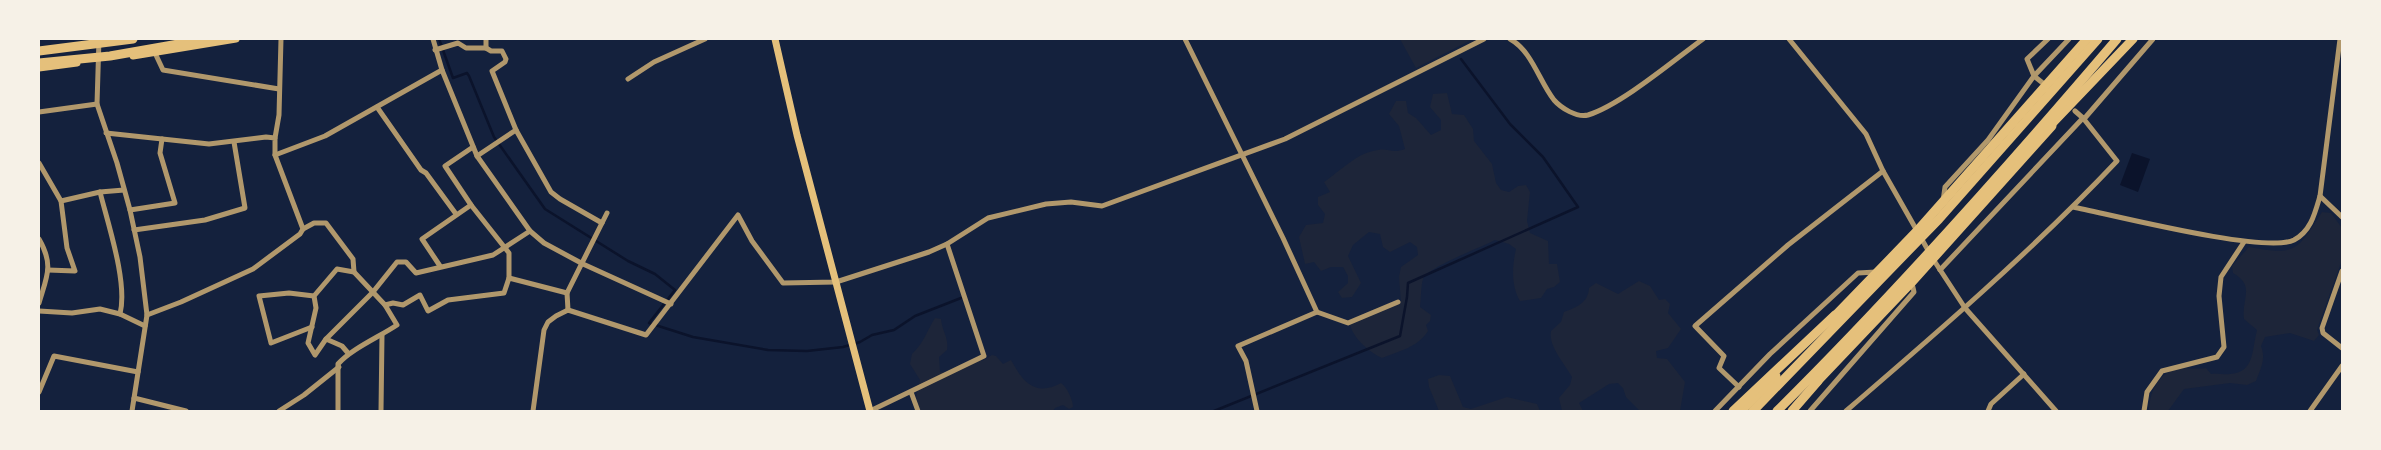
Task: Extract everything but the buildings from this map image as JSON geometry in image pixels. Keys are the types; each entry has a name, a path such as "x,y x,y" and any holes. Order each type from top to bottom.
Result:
{"highway":[{"path":"39,51 133,39"},
{"path":"39,64 110,56 207,39"},
{"path":"1741,411 1917,231 2087,39"},
{"path":"1753,411 1939,219 2098,39"},
{"path":"1777,411 1873,313 2005,168 2118,39"},
{"path":"1790,411 1933,260 2127,39"},
{"path":"2005,168 2065,112 2133,39"},
{"path":"1733,411 1835,315"}],"main road":[{"path":"39,47 104,39"},
{"path":"39,68 155,53 236,39"},
{"path":"775,39 794,126 870,411"}],"street":[{"path":"99,39 97,104 130,210 140,256 147,315 132,411"},
{"path":"281,39 279,115 275,138 275,155 303,229"},
{"path":"433,39 442,70 472,147 530,231 544,243 583,264 671,304"},
{"path":"486,39 486,48"},
{"path":"628,79 654,62 706,39"},
{"path":"1185,39 1317,312"},
{"path":"532,411 544,330 556,316 568,310 646,335 738,216 752,241 783,283 836,282 947,244 988,218 1046,204 1070,202 1102,206 1284,139 1484,39"},
{"path":"1510,39 1522,49 1555,101 1565,110 1586,115 1613,104 1703,39"},
{"path":"1788,39 1866,134 1883,172 1933,260 1965,308 2056,411"},
{"path":"2044,84 2034,76 2026,59 2048,39"},
{"path":"1944,201 1945,187 1988,140 2034,76 2069,39"},
{"path":"1940,270 2084,118 2153,39"},
{"path":"2073,207 2244,242 2285,244 2303,235 2315,215 2320,196 2340,39"},
{"path":"435,50 458,41 466,48 486,48 502,51 506,59 505,62 492,71 516,130 551,192 602,223"},
{"path":"155,53 163,70 279,89"},
{"path":"2335,68 2342,71"},
{"path":"275,155 324,136 442,70"},
{"path":"39,112 97,104"},
{"path":"377,107 421,170 426,173 456,214"},
{"path":"1846,411 1965,308 2073,207 2117,161 2084,118 2075,111"},
{"path":"477,156 516,130"},
{"path":"106,133 209,144 266,137 275,138"},
{"path":"130,210 175,203 160,153 162,139"},
{"path":"134,230 204,220 245,208 234,142"},
{"path":"385,305 394,303 403,305 420,295 428,311 448,300 504,293 509,278 509,254 471,205 445,166 472,147"},
{"path":"39,164 61,201 67,248 75,271 48,270"},
{"path":"1739,387 1719,368 1724,356 1696,326 1788,245 1883,172"},
{"path":"61,201 100,192 124,190"},
{"path":"100,192 117,260 122,305 120,314"},
{"path":"2320,196 2342,217"},
{"path":"440,266 422,239 471,205"},
{"path":"568,310 567,293 583,264 606,213"},
{"path":"147,315 181,302 253,269 300,234 303,229 314,224 326,223 353,259 354,272 385,305 397,325 354,352 348,353 338,364 338,411"},
{"path":"314,296 316,308 308,343 315,355 326,339 373,292 397,262 406,262 416,273 440,266 492,256 530,231"},
{"path":"39,239 48,253 48,270 39,303"},
{"path":"2144,411 2147,392 2162,371 2217,357 2222,352 2224,347 2219,296 2221,277 2244,242"},
{"path":"870,411 984,356 947,244"},
{"path":"314,296 337,270 354,272"},
{"path":"2342,271 2322,328 2322,333 2342,348"},
{"path":"1715,411 1770,354 1858,273 1878,272"},
{"path":"509,278 567,293"},
{"path":"1810,411 1914,292 1912,282"},
{"path":"312,327 271,343 260,296 289,293 314,296"},
{"path":"1257,411 1246,361 1238,346 1317,312 1348,323 1398,302"},
{"path":"39,311 72,313 100,309 120,314 145,326"},
{"path":"381,411 382,335"},
{"path":"326,339 342,346 348,353"},
{"path":"39,392 54,356 138,372"},
{"path":"2310,411 2342,366"},
{"path":"279,411 304,395 339,367"},
{"path":"1988,411 1991,404 2024,374"},
{"path":"911,392 918,411"},
{"path":"134,398 186,411"}],"shaded area":[{"path":"1400,39 1473,39 1416,68"},
{"path":"1447,93 1452,114 1464,115 1473,129 1474,141 1492,164 1496,183 1501,190 1509,192 1518,186 1526,185 1530,192 1527,221 1530,233 1548,241 1549,264 1557,264 1560,282 1554,287 1547,289 1541,298 1520,301 1515,289 1513,276 1516,249 1509,244 1495,240 1426,274 1422,282 1420,307 1431,315 1430,321 1426,325 1428,331 1414,345 1382,358 1363,344 1355,335 1350,325 1401,303 1399,277 1401,267 1418,255 1417,247 1410,242 1390,252 1383,247 1380,234 1369,232 1353,245 1348,256 1361,283 1352,297 1342,298 1338,292 1348,283 1348,276 1343,267 1331,267 1321,271 1314,262 1305,264 1299,237 1306,225 1323,223 1325,214 1318,205 1318,197 1330,192 1324,182 1350,163 1370,152 1405,149 1399,126 1389,114 1396,101 1406,101 1408,113 1416,118 1431,135 1441,130 1441,120 1430,107 1433,94"},
{"path":"2132,153 2150,159 2138,192 2120,185"},
{"path":"2322,212 2331,213 2342,228 2342,260 2317,330 2319,335 2314,341 2290,333 2265,337 2261,346 2262,364 2256,381 2247,385 2230,383 2184,389 2168,411 2149,411 2152,392 2155,386 2163,376 2174,370 2206,368 2211,374 2228,374 2238,373 2244,369 2253,352 2257,330 2244,319 2246,288 2240,278 2233,273 2232,266 2249,247 2277,251 2294,248 2307,235"},
{"path":"1639,281 1650,286 1659,300 1665,299 1670,304 1668,313 1681,329 1668,348 1656,351 1657,358 1667,359 1685,382 1680,411 1640,411 1626,397 1623,388 1618,383 1609,384 1579,403 1583,411 1562,411 1559,398 1570,385 1572,377 1554,349 1551,331 1561,322 1564,312 1584,301 1589,288 1596,283 1618,294"},
{"path":"935,318 941,319 947,342 947,350 939,357 940,372 952,373 979,356 982,361 992,355 996,356 1003,364 1011,360 1025,381 1037,388 1052,387 1061,383 1069,394 1073,407 1069,409 1063,405 1055,408 1053,411 920,411 916,397 920,380 910,364 912,354 922,342"},
{"path":"1439,375 1450,376 1463,407 1471,409 1507,397 1537,404 1540,411 1439,411 1429,387 1428,379"}],"waterway":[{"path":"439,39 453,78 467,73 494,137 545,209 628,261 655,274 675,290 649,323 693,337 768,350 807,351 843,347 860,342 872,335 894,330 915,316 961,298"},
{"path":"1214,411 1400,336 1408,283 1578,207 1543,157 1510,124 1461,59"}]}
